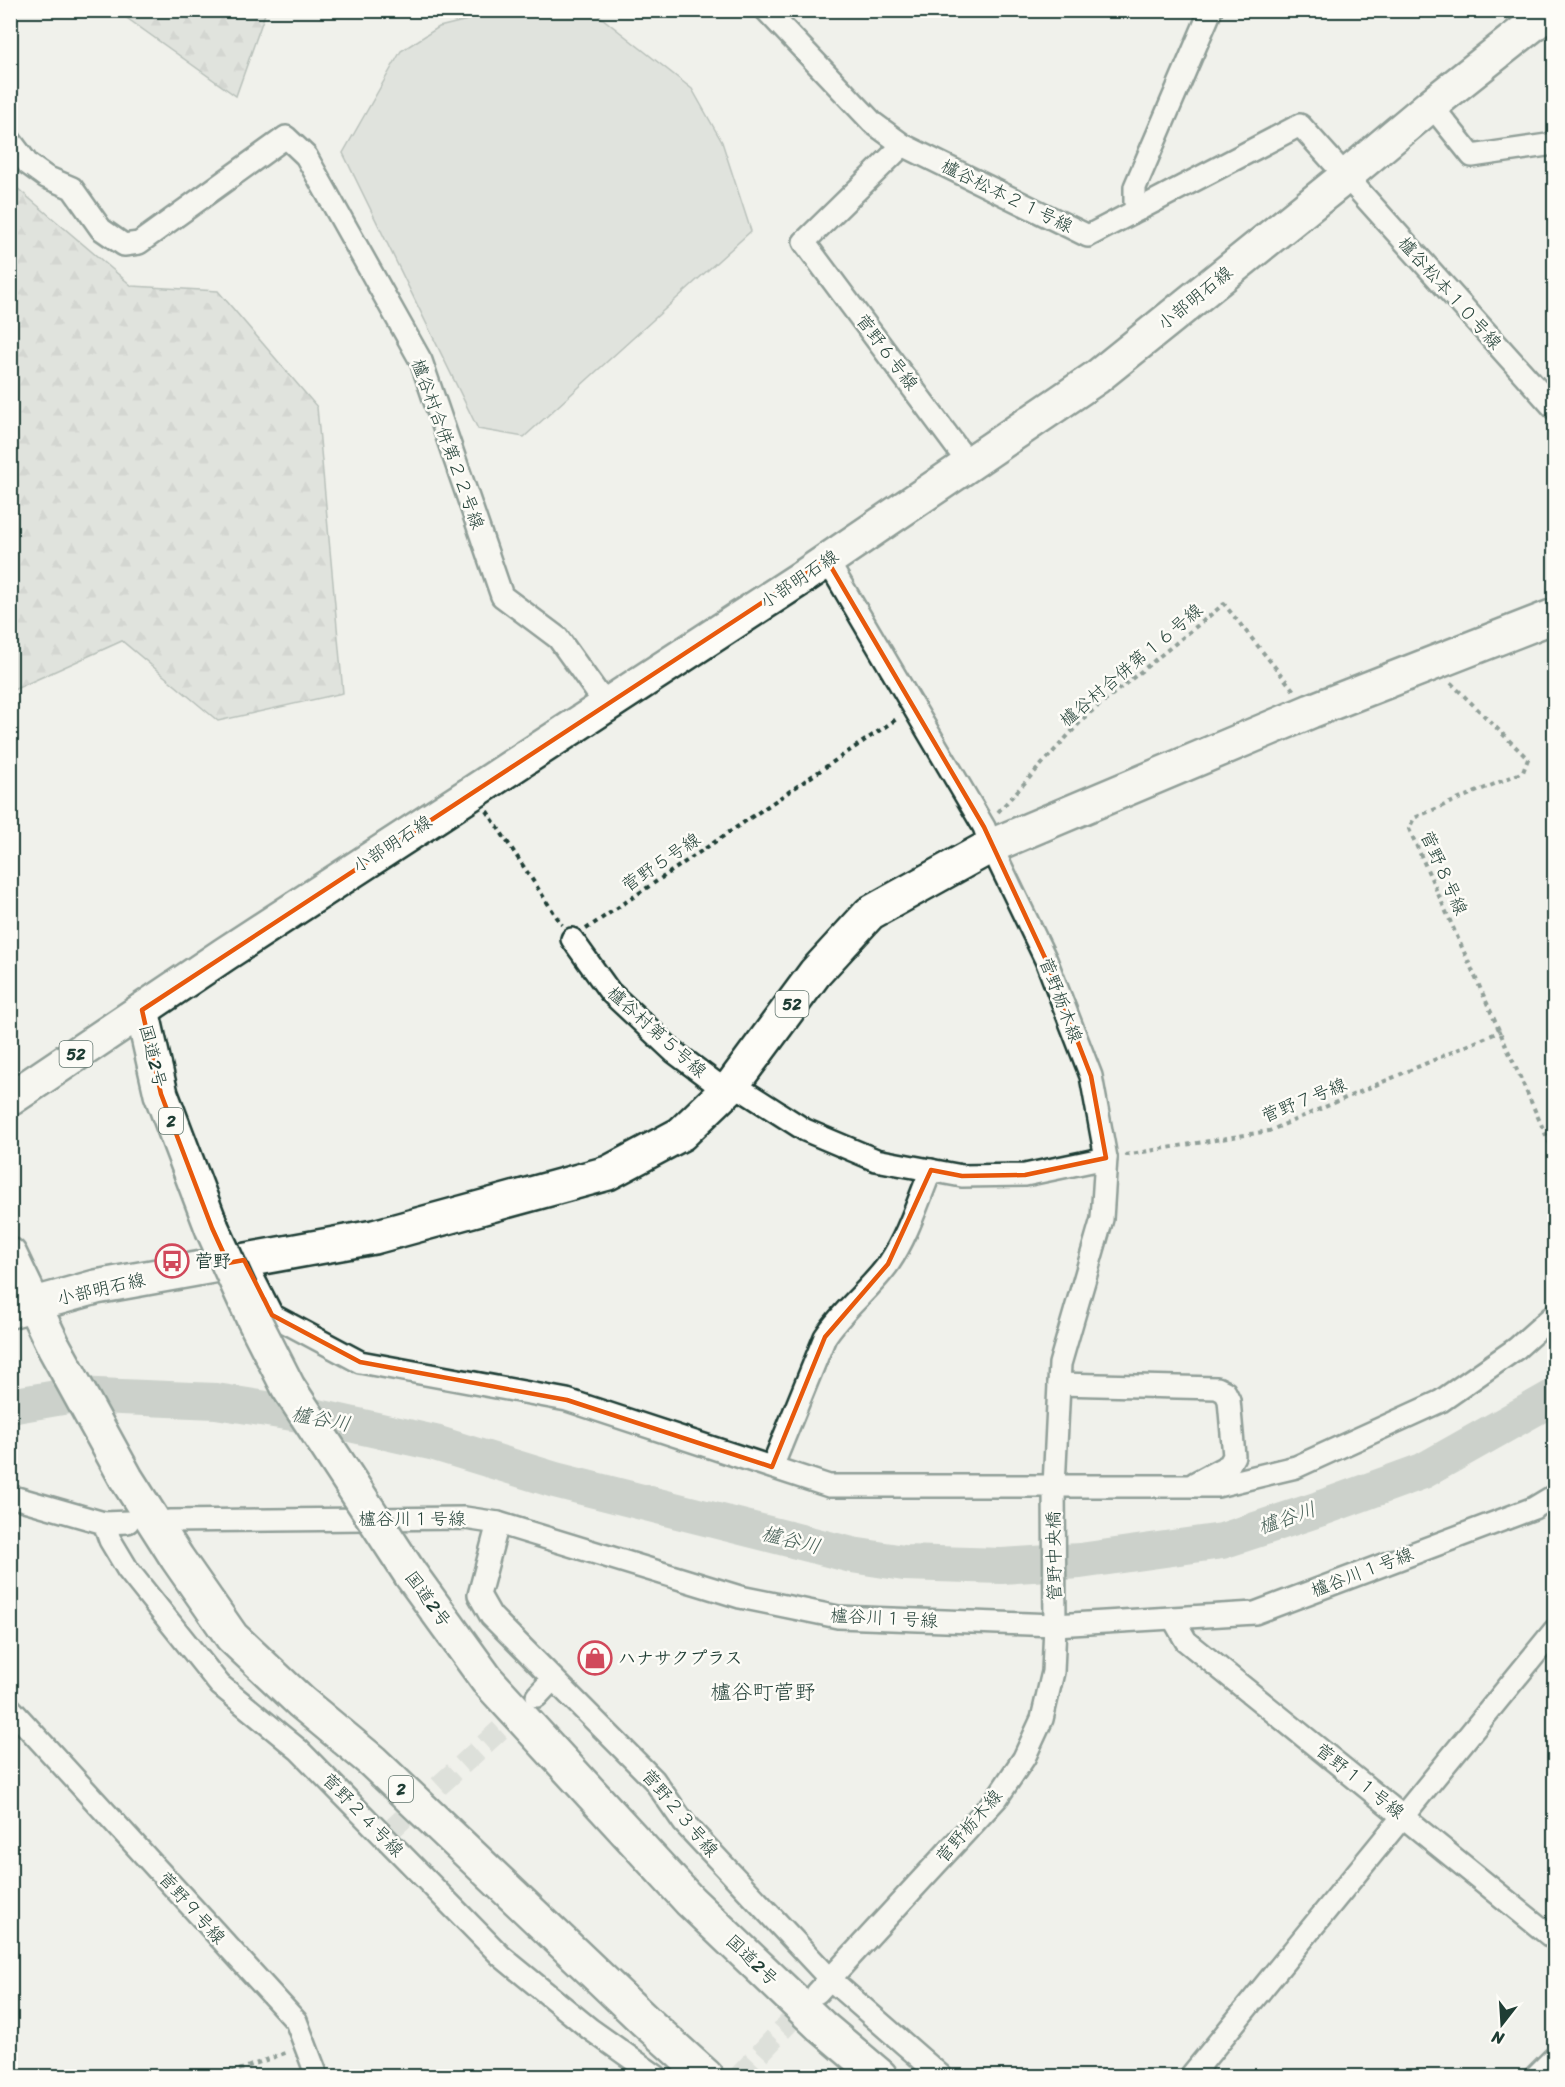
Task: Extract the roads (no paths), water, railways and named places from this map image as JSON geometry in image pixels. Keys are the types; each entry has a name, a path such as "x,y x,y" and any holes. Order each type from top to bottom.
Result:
{"main road":[{"name":"小部明石線","path":"10,1099 141,1010 826,560 1097,377 1431,105 1547,15"},
{"name":"小部明石線","path":"21,1308 96,1287 374,1237 608,1173 681,1134 729,1087 815,973 870,913 987,837 1554,615"},
{"name":"国道2号","path":"141,1010 161,1094 212,1228 253,1318 288,1387 411,1575 487,1680 690,1901 821,2026 880,2076"},
{"name":"2","path":"10,1255 21,1308 54,1347 126,1478 177,1558 232,1637 302,1702 372,1761 645,2021 706,2076"}],"street":[{"path":"766,10 873,123 903,145"},
{"path":"1140,209 1135,203 1136,187 1211,10"},
{"path":"1431,105 1472,156 1554,144"},
{"name":"櫨谷松本２１号線","path":"903,145 1089,236 1300,125 1345,177"},
{"name":"櫨谷村合併第２２号線","path":"10,140 28,164 46,177 72,188 101,229 124,245 139,243 286,137 306,156 421,361 502,596 558,638 606,705"},
{"name":"菅野６号線","path":"903,145 804,242 969,464"},
{"name":"櫨谷松本１０号線","path":"1345,177 1554,408"},
{"name":"菅野栃木線","path":"826,560 987,837 1046,960 1091,1076 1106,1158 1102,1219 1060,1364 1054,1486"},
{"name":"櫨谷村第５号線","path":"572,939 609,992 674,1052 729,1087 805,1130 876,1160 962,1176 1025,1175 1106,1158"},
{"path":"772,1467 825,1336 836,1320 888,1264 901,1243 931,1170"},
{"path":"244,1260 272,1315 360,1362 567,1400 829,1486 1216,1486 1296,1467 1441,1401 1516,1348 1554,1315"},
{"path":"1059,1384 1217,1388 1225,1392 1229,1400 1234,1456 1229,1465 1187,1486"},
{"name":"管野中央橋","path":"1054,1486 1055,1625"},
{"path":"10,1496 104,1523 128,1522"},
{"name":"櫨谷川１号線","path":"169,1521 465,1518 498,1523 740,1597 837,1617 1055,1625 1255,1613 1534,1508 1554,1496"},
{"name":"菅野２４号線","path":"104,1523 110,1540 128,1570 220,1685 299,1750 388,1832 501,1956 590,2030 656,2076"},
{"name":"菅野２３号線","path":"498,1523 479,1595 491,1616 654,1780 684,1823 823,1986 941,2076"},
{"name":"菅野１１号線","path":"1173,1618 1186,1641 1554,1938"},
{"name":"菅野栃木線","path":"823,1986 997,1798 1024,1758 1042,1719 1053,1672 1055,1625"},
{"path":"1191,2076 1554,1631"},
{"path":"537,1696 553,1679"},
{"name":"菅野９号線","path":"10,1708 296,2020 317,2076"},
{"path":"1536,2076 1554,2058"}],"waterway":[{"name":"櫨谷川","path":"10,1406 74,1395 216,1401 318,1417 435,1443 555,1480 852,1555 904,1563 1002,1566 1080,1561 1222,1541 1423,1471 1554,1397"}],"tunnel":[{"path":"393,1828 525,1707"},
{"path":"739,2076 810,2000"}],"place":[{"name":"菅野","path":"172,1261"},
{"name":"ハナサクプラス","path":"595,1658"}],"district":[{"name":"櫨谷町菅野","path":"763,1692"}]}
